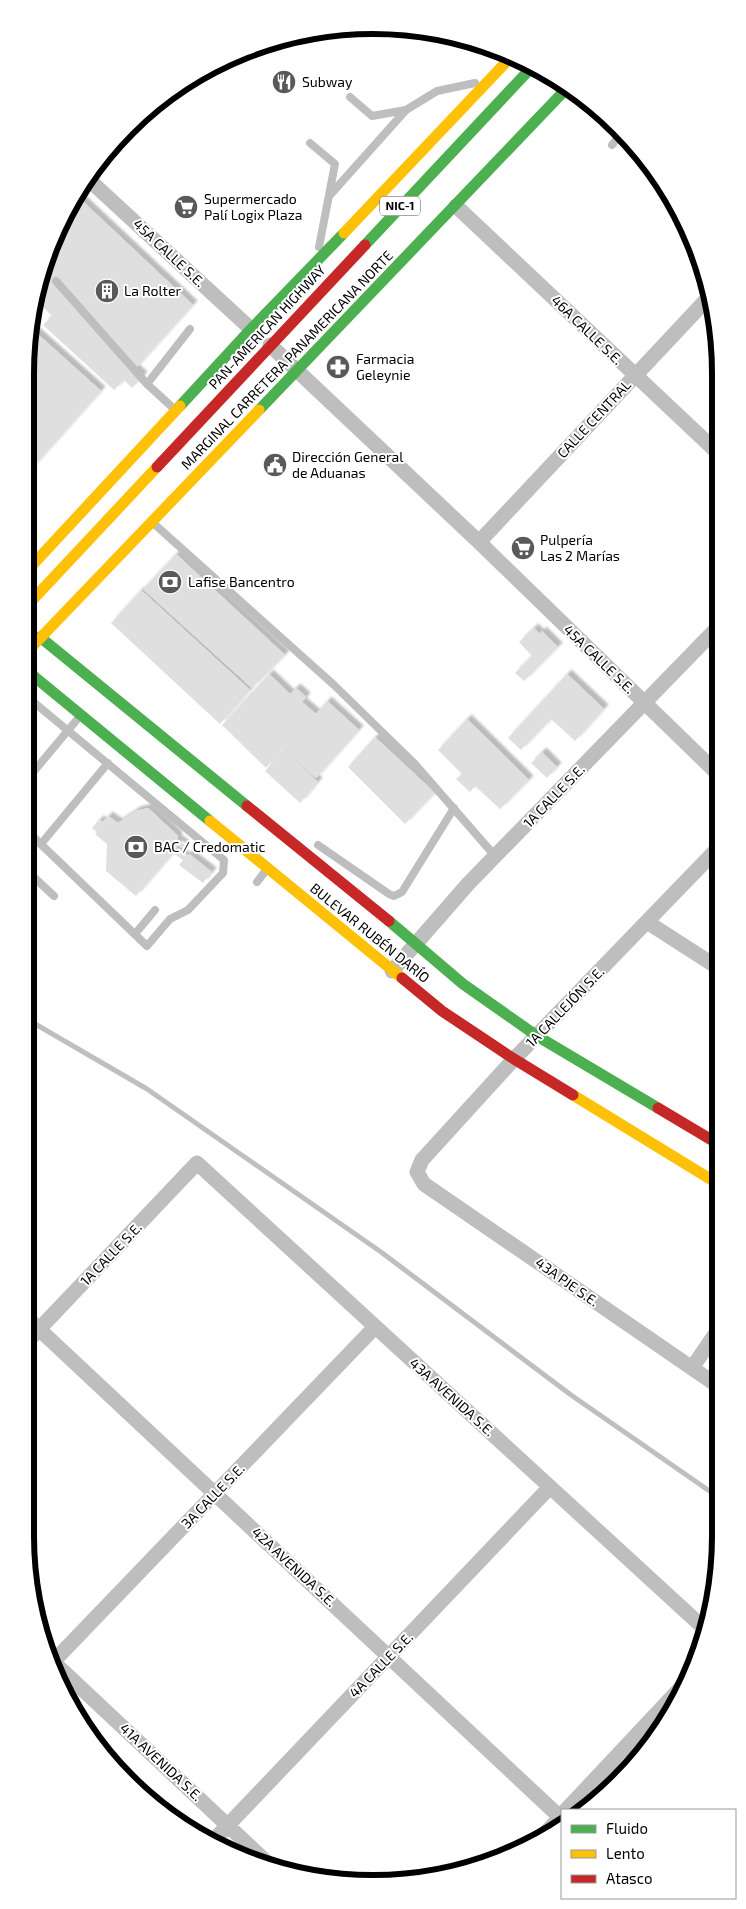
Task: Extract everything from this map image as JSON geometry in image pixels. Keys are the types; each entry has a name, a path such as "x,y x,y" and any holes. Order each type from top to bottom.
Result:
{"main road":[{"name":"PAN-AMERICAN HIGHWAY","path":"34,563 251,329 507,62"},
{"name":"PAN-AMERICAN HIGHWAY","path":"34,598 528,71"},
{"name":"MARGINAL CARRETERA PANAMERICANA NORTE","path":"34,644 563,92"},
{"name":"BULEVAR RUBÉN DARÍO","path":"40,637 463,984 537,1036 712,1140"},
{"name":"BULEVAR RUBÉN DARÍO","path":"34,677 392,971 439,1015 712,1180"}],"street":[{"name":"45A CALLE S.E.","path":"93,182 251,329"},
{"name":"46A CALLE S.E.","path":"456,206 712,447"},
{"name":"CALLE CENTRAL","path":"479,542 705,302"},
{"path":"270,345 298,370"},
{"name":"45A CALLE S.E.","path":"298,370 479,542 712,769"},
{"name":"1A CALLE S.E.","path":"392,971 415,943 495,856 712,633"},
{"name":"1A CALLEJÓN S.E.","path":"418,1172 422,1160 514,1059 712,854"},
{"path":"647,922 712,964"},
{"name":"1A CALLE S.E.","path":"34,1334 197,1164"},
{"name":"43A AVENIDA S.E.","path":"197,1164 701,1625"},
{"name":"43A PJE S.E.","path":"418,1172 424,1184 712,1382"},
{"name":"42A AVENIDA S.E.","path":"34,1324 389,1656 561,1813"},
{"name":"3A CALLE S.E.","path":"56,1655 215,1494 375,1327"},
{"path":"692,1368 712,1339"},
{"name":"4A CALLE S.E.","path":"217,1837 550,1487"},
{"name":"41A AVENIDA S.E.","path":"63,1673 260,1855"},
{"path":"569,1809 671,1699"}],"lane":[{"path":"330,195 406,110 437,91 489,80"},
{"path":"350,97 372,116 406,110"},
{"path":"612,145 618,138"},
{"path":"310,143 335,164 316,263"},
{"path":"56,281 147,384 176,410"},
{"path":"147,384 190,329"},
{"path":"152,522 334,684 414,763 495,856"},
{"path":"34,702 224,860 223,873 188,910 170,919 147,946 34,837"},
{"path":"34,771 81,716"},
{"path":"41,844 108,763"},
{"path":"318,845 394,896 402,892 454,808"},
{"path":"257,882 267,869"},
{"path":"34,877 54,896"},
{"path":"135,934 156,910"}],"building":[{"name":"La Rolter","path":"81,200 193,305 135,369 143,376 132,388 124,380 114,390 43,325 52,316 41,305 45,285 60,243"},
{"path":"36,333 101,391 34,466 34,351"},
{"path":"176,554 285,655 252,688 143,589"},
{"path":"141,590 250,690 220,724 111,623"},
{"path":"534,628 540,634 542,631 558,647 524,681 515,673 532,656 519,642"},
{"path":"269,674 290,694 296,688 306,697 302,702 316,714 327,701 359,730 316,778 280,746 282,748 266,768 222,725"},
{"path":"567,674 604,709 575,741 551,719 521,750 508,738"},
{"path":"467,719 529,780 500,809 475,786 470,792 456,779 462,774 438,750"},
{"path":"375,737 435,793 405,824 348,767"},
{"path":"283,749 318,782 300,803 265,771"},
{"path":"542,752 557,767 547,778 531,763"},
{"path":"148,808 185,845 182,848 178,845 175,849 186,857 189,854 212,872 203,883 179,865 183,860 173,853 136,896 106,871 107,844 95,834 97,832 92,828 99,820 103,822 108,816 118,823 136,811"}],"waterway":[{"path":"34,1023 147,1089 381,1252 571,1395 712,1493"}],"traffic: fast":[{"path":"365,245 528,71"},
{"path":"259,410 563,92"},
{"path":"180,406 344,233"},
{"path":"40,637 247,806"},
{"path":"34,676 210,821"},
{"path":"389,921 463,984 537,1036 658,1108"}],"traffic: slow":[{"path":"344,233 507,62"},
{"path":"34,563 180,406"},
{"path":"34,645 259,410"},
{"path":"34,598 157,467"},
{"path":"210,821 402,978"},
{"path":"573,1095 712,1180"}],"traffic: jam":[{"path":"157,467 365,245"},
{"path":"247,806 389,921"},
{"path":"402,978 442,1011 514,1059 573,1095"},
{"path":"658,1108 712,1140"}],"place":[{"name":"Subway","path":"284,82"},
{"name":"Supermercado Palí Logix Plaza","path":"186,207"},
{"name":"La Rolter","path":"107,291"},
{"name":"Farmacia Geleynie","path":"338,367"},
{"name":"Dirección General de Aduanas","path":"275,465"},
{"name":"Pulpería Las 2 Marías","path":"523,548"},
{"name":"Lafise Bancentro","path":"170,582"},
{"name":"BAC / Credomatic","path":"136,847"}]}
